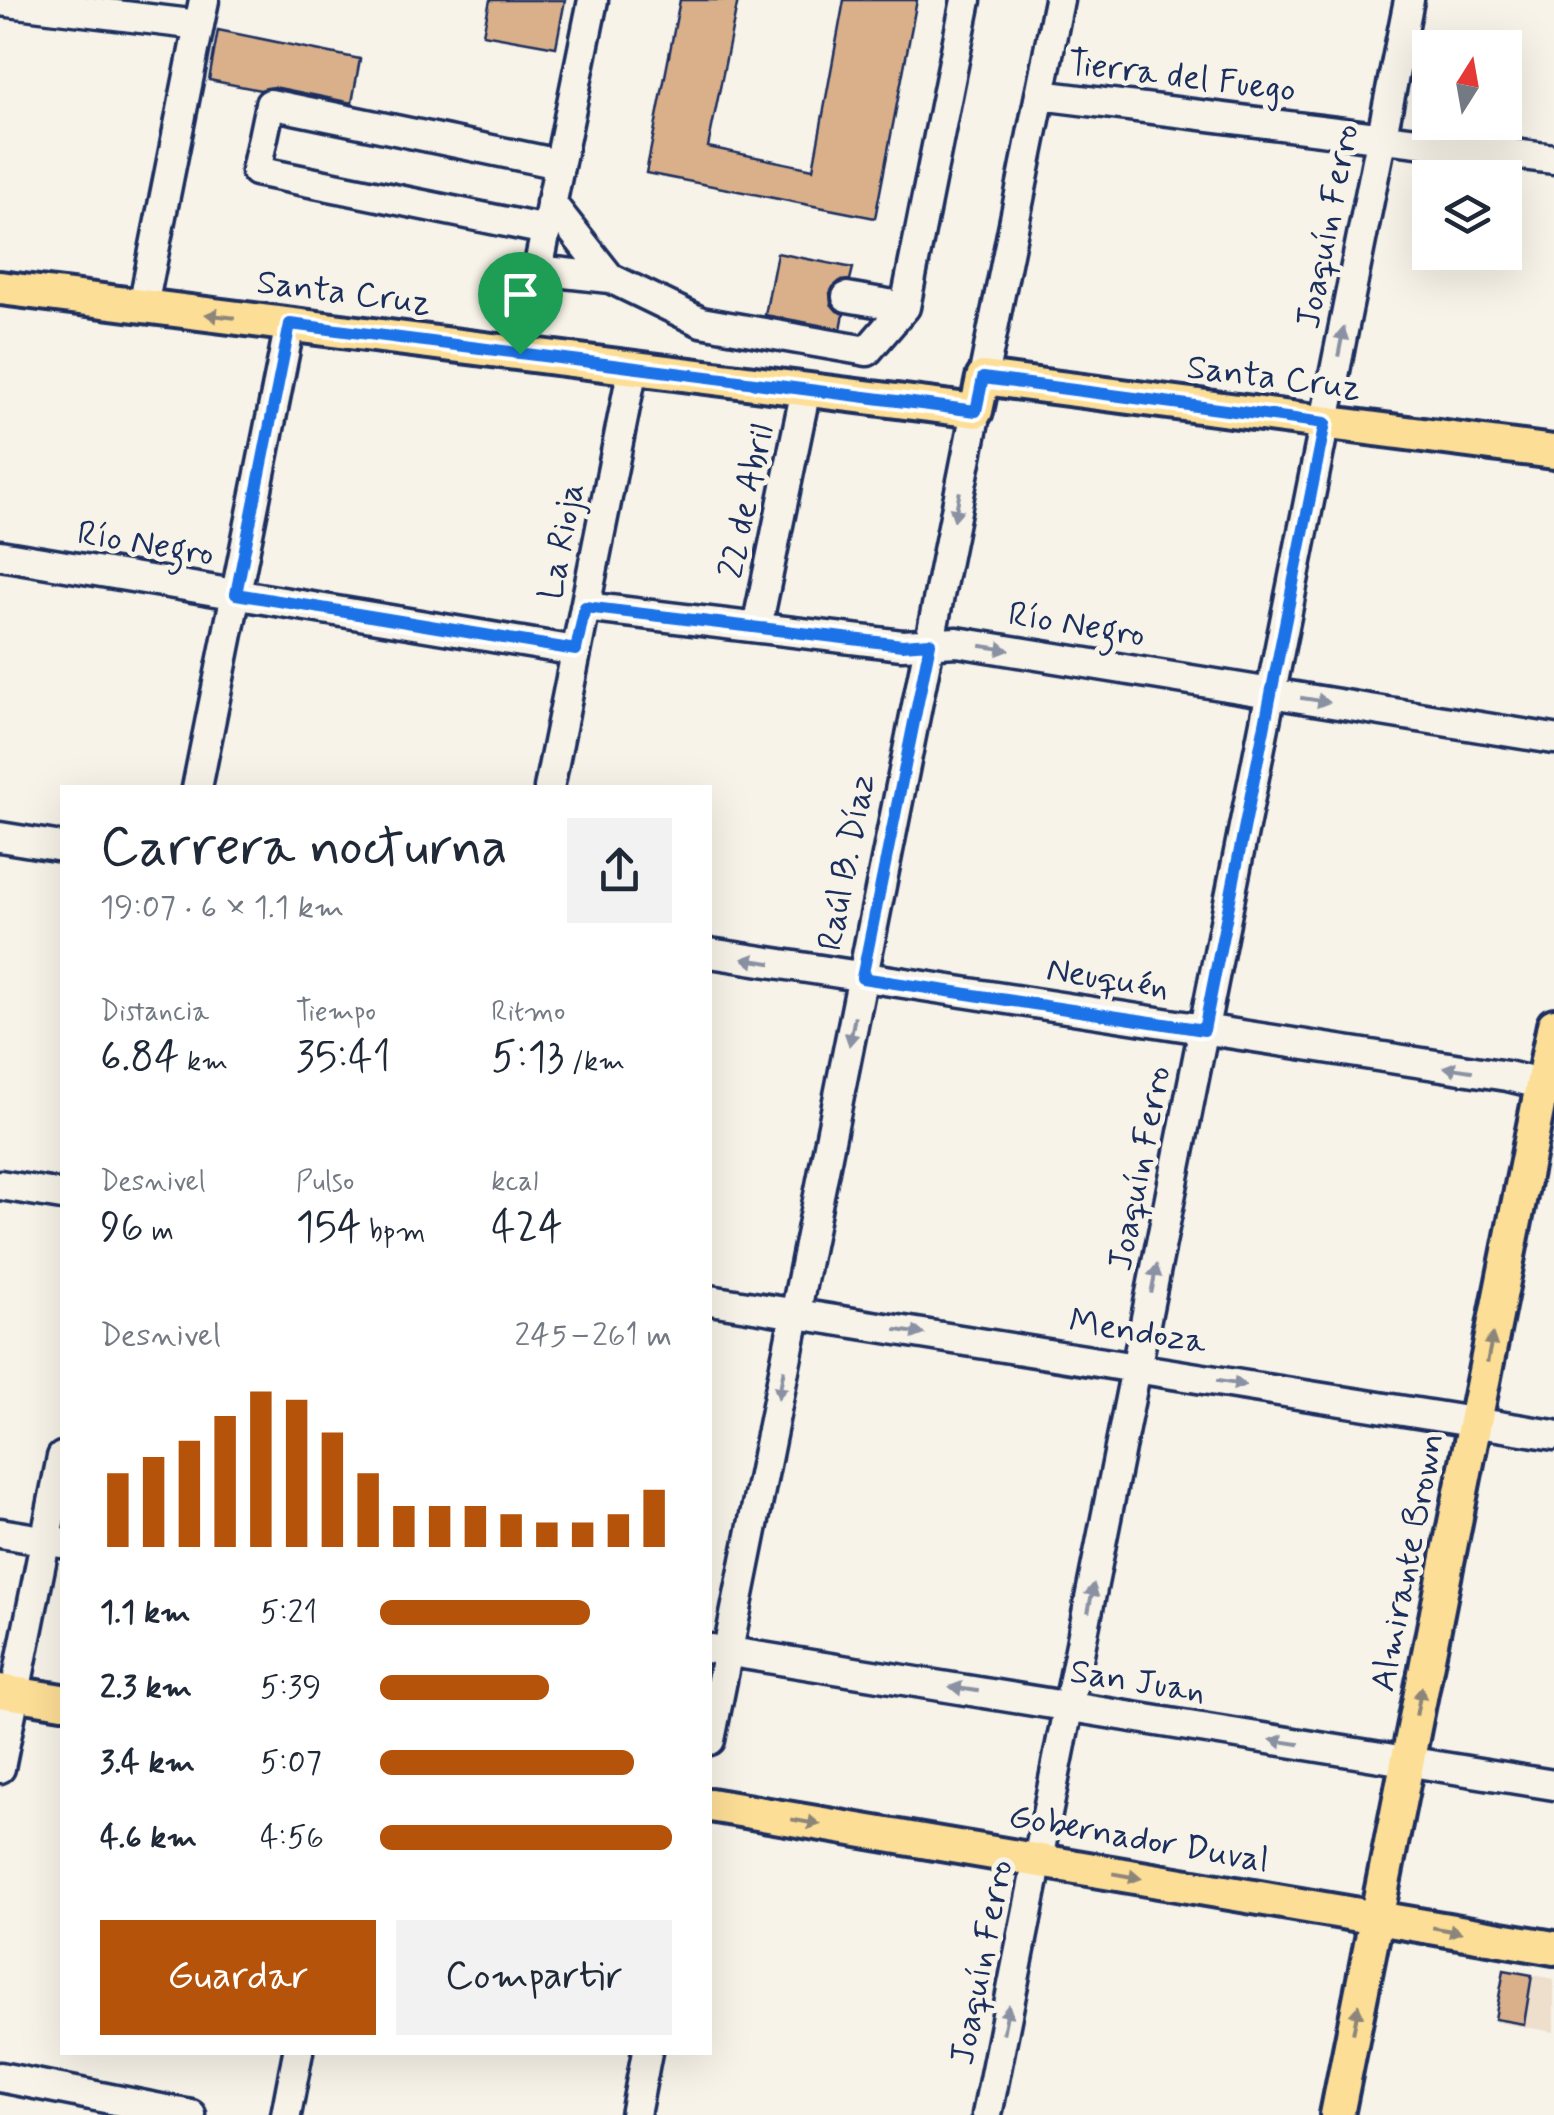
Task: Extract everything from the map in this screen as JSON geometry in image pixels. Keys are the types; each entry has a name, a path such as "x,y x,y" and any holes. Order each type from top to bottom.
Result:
{"main road":[{"name":"Santa Cruz","path":"0,288 806,390 980,395 1325,423 1554,452"},
{"name":"Almirante Brown","path":"1337,2115 1475,1422 1548,1086 1554,1025"},
{"path":"8,1692 60,1701"},
{"name":"Gobernador Duval","path":"712,1805 1554,1948"}],"street":[{"path":"520,354 593,0"},
{"path":"537,270 610,278 701,322 866,351 905,307 966,0"},
{"name":"Raúl B. Díaz","path":"712,1720 719,1650 796,1314 1059,0"},
{"name":"Joaquín Ferro","path":"987,2115 1410,0"},
{"path":"0,1 202,13 143,306"},
{"name":"Tierra del Fuego","path":"1040,96 1554,160"},
{"path":"546,230 256,170 270,104 559,164"},
{"path":"551,202 610,278"},
{"path":"847,298 905,307"},
{"path":"198,785 290,324"},
{"name":"La Rioja","path":"550,785 632,368"},
{"name":"22 de Abril","path":"757,628 806,390"},
{"name":"Río Negro","path":"0,555 576,650"},
{"name":"Río Negro","path":"585,607 902,645 957,642 1554,739"},
{"path":"0,837 60,847"},
{"name":"Neuquén","path":"712,953 1507,1076 1548,1086"},
{"path":"0,1184 60,1195"},
{"name":"Mendoza","path":"712,1300 1554,1435"},
{"path":"0,1768 8,1692 54,1542 60,1478"},
{"path":"0,1533 54,1542"},
{"name":"San Juan","path":"719,1650 1554,1785"},
{"path":"286,2115 297,2055"},
{"path":"635,2115 646,2055"},
{"path":"0,2077 191,2115"}],"shaded area":[{"path":"1504,1970 1554,1979 1554,2032 1495,2022"}],"building":[{"path":"490,0 565,0 556,47 483,34"},
{"path":"680,0 738,0 708,147 813,169 844,0 917,0 875,218 646,173"},
{"path":"218,30 360,59 352,103 274,87 260,90 209,80"},
{"path":"777,253 853,268 850,280 840,281 830,293 831,304 844,314 841,329 765,315"},
{"path":"1504,1970 1532,1975 1524,2024 1495,2019"}],"route":[{"path":"290,324 520,354 976,411 983,378 1325,423 1204,1030 862,978 930,643 902,645 585,607 576,650 236,594 290,324"}]}
